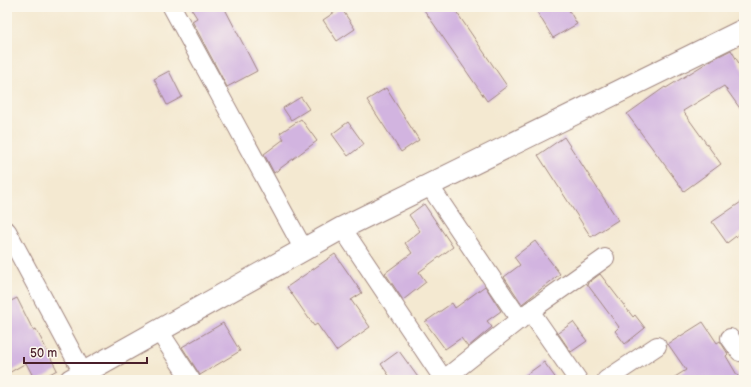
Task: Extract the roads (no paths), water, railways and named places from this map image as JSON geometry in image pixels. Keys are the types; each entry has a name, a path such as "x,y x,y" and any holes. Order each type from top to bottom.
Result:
{"street":[{"path":"172,7 304,250"},
{"path":"7,231 77,377 342,228 744,30"},
{"path":"429,185 525,315 578,380"},
{"path":"342,228 444,380 525,315 605,258"},
{"path":"159,331 191,380"},
{"path":"606,380 657,346"}]}
